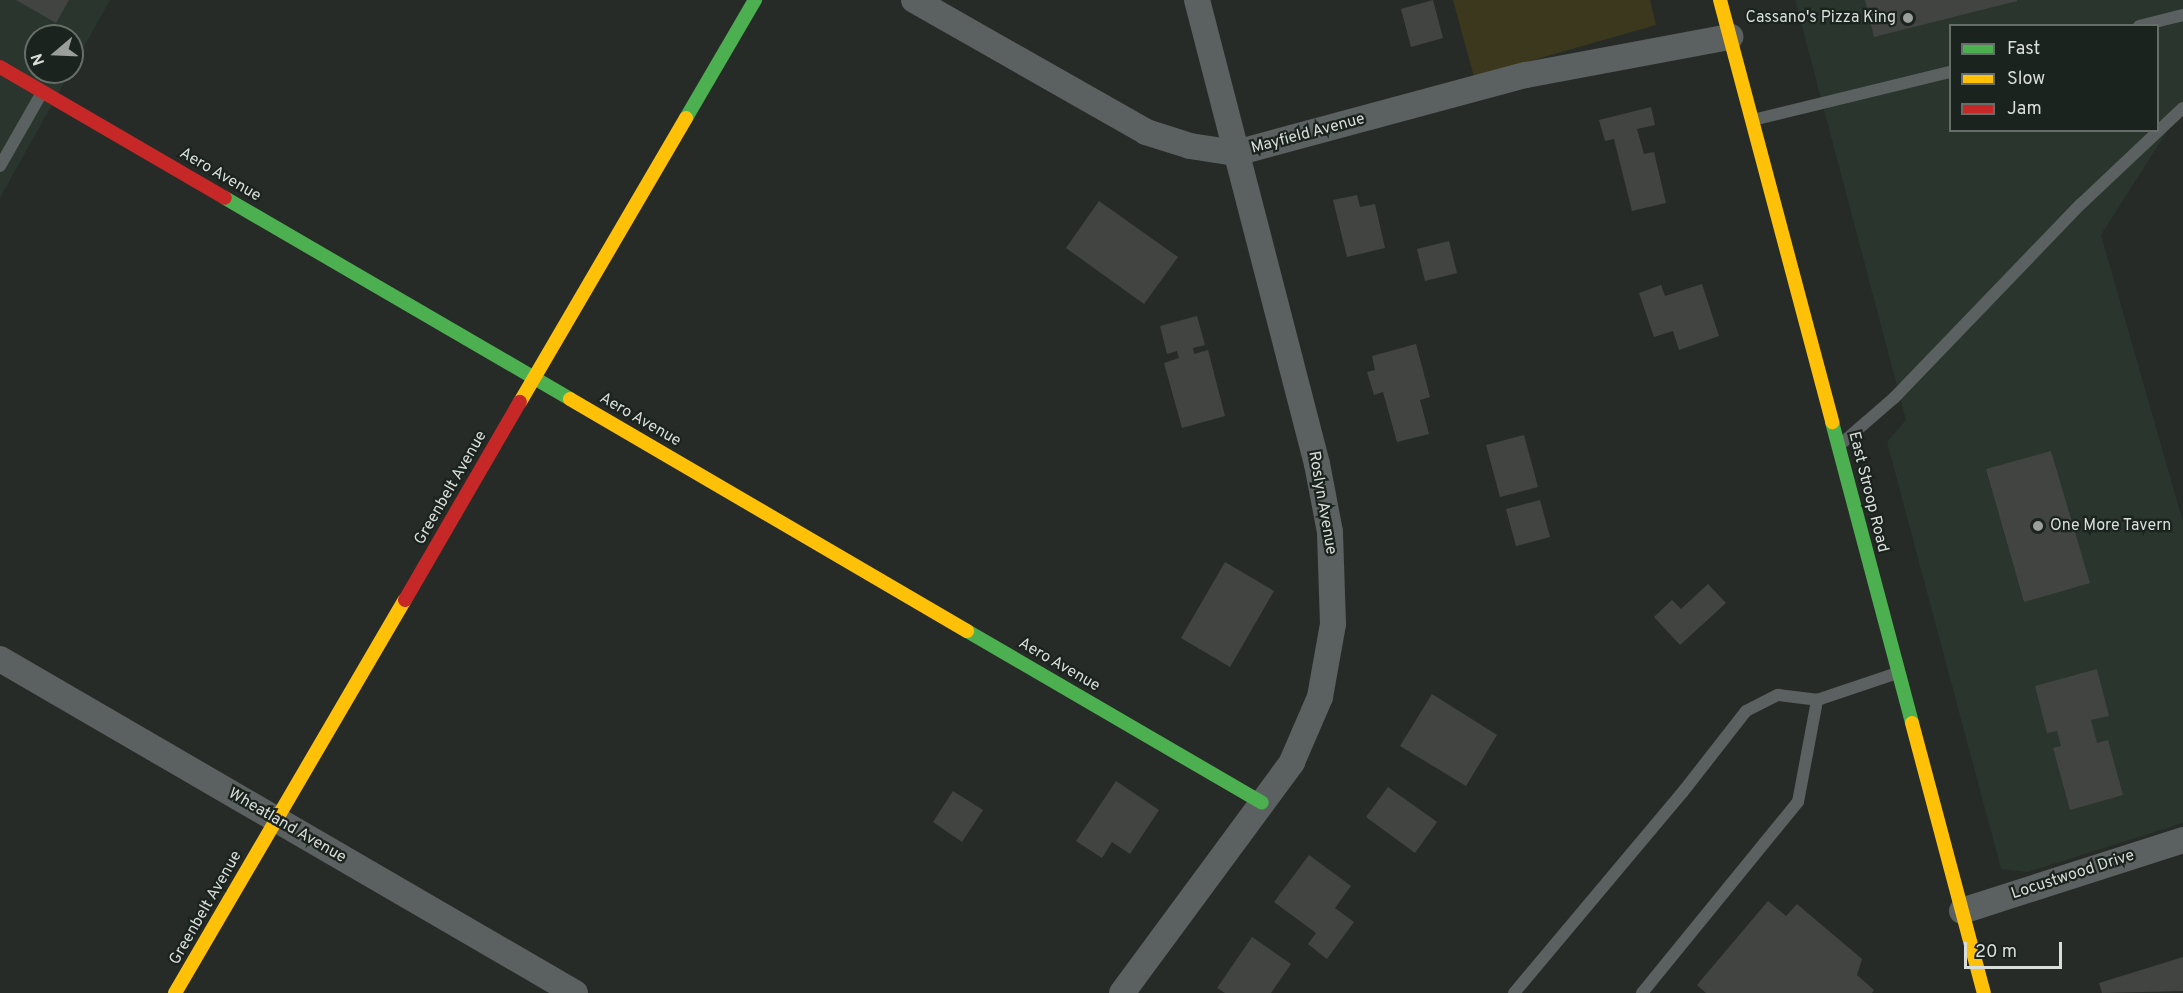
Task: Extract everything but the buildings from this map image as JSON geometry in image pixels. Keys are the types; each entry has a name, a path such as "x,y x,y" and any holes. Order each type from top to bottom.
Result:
{"street":[{"name":"Greenbelt Avenue","path":"175,993 755,0"},
{"name":"Mayfield Avenue","path":"914,0 1146,132 1190,146 1236,153 1527,75 1730,37"},
{"name":"Roslyn Avenue","path":"1122,993 1292,762 1320,697 1331,650 1334,600 1330,532 1317,464 1197,0"},
{"name":"East Stroop Road","path":"1720,0 1897,673 1984,993"},
{"name":"Aero Avenue","path":"0,67 1262,803"},
{"name":"Wheatland Avenue","path":"0,659 575,993"},
{"name":"Locustwood Drive","path":"1962,911 2183,840"}],"lane":[{"path":"2147,24 2183,15"},
{"path":"1752,120 1949,72"},
{"path":"0,166 44,91"},
{"path":"2159,131 2183,108"},
{"path":"1839,446 1894,398 2081,204 2158,132"},
{"path":"1514,993 1683,793 1746,711 1778,695 1817,699 1897,673"},
{"path":"1642,993 1798,802 1817,699"}],"shaded area":[{"path":"0,0 110,0 84,47 84,24 24,24 24,84 63,84 0,198"},
{"path":"1453,0 1650,0 1656,25 1474,77"},
{"path":"1795,0 2183,0 2183,106 2101,235 2183,522 2183,823 2028,872 2001,869 1887,442 1906,420"}],"traffic: fast":[{"path":"686,118 755,0"},
{"path":"225,198 570,399"},
{"path":"1832,422 1912,723"},
{"path":"967,631 1262,803"}],"traffic: slow":[{"path":"1720,0 1832,422"},
{"path":"520,402 686,118"},
{"path":"570,399 967,631"},
{"path":"175,993 405,600"},
{"path":"1912,723 1984,993"}],"traffic: jam":[{"path":"0,67 225,198"},
{"path":"405,600 520,402"}],"place":[{"name":"Cassano's Pizza King","path":"1908,18"},
{"name":"One More Tavern","path":"2038,526"}]}
